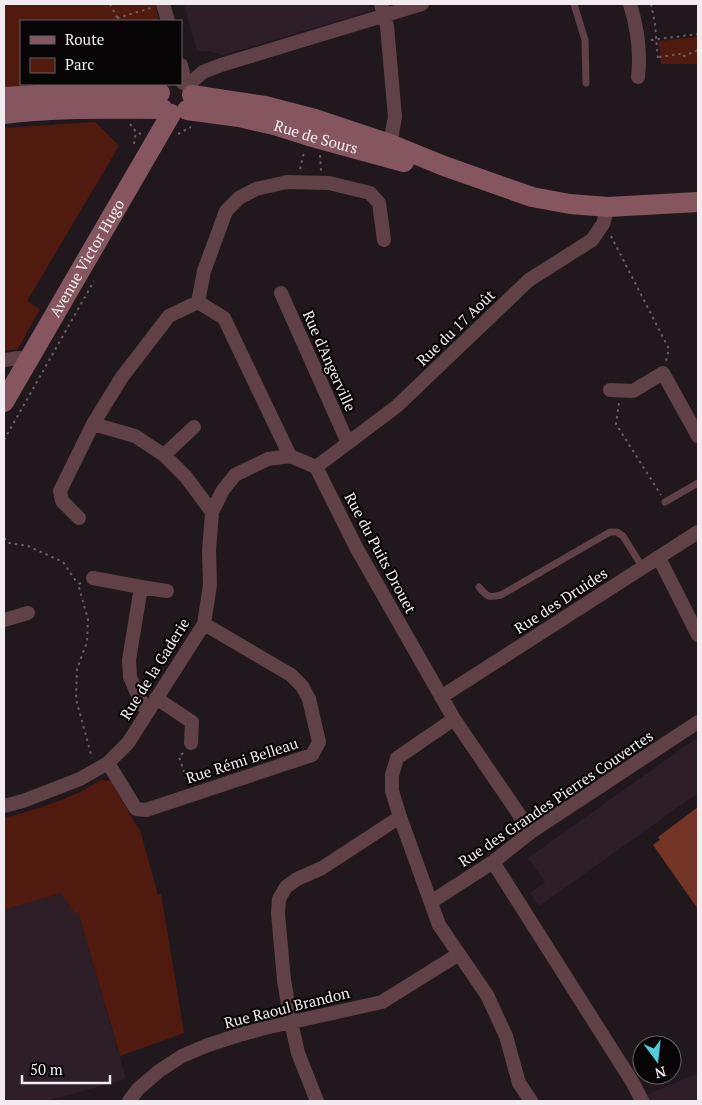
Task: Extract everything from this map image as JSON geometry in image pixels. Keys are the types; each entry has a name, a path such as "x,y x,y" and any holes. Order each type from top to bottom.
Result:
{"main road":[{"name":"Rue de Sours","path":"4,97 55,94 177,92 265,106 315,119 390,144 444,166 532,197 570,204 608,207 698,202"},
{"name":"Rue de Sours","path":"4,114 77,110 177,92 239,117 274,125 402,162 444,166"},
{"name":"Avenue Victor Hugo","path":"4,402 177,92"}],"street":[{"path":"163,4 168,20"},
{"path":"177,92 203,72 221,65 382,9 422,4"},
{"path":"630,4 637,41 638,77"},
{"path":"382,9 387,26 395,117 390,144"},
{"path":"198,302 204,271 226,211 239,198 256,189 288,182 329,182 370,193 380,203 384,240"},
{"name":"Rue du 17 Août","path":"316,467 397,406 530,280 592,240 603,224 608,207"},
{"name":"Rue d'Angerville","path":"281,293 348,443"},
{"path":"79,518 62,501 60,491 93,424 122,377 170,316 198,302"},
{"path":"198,302 224,318 290,456 316,467"},
{"path":"4,360 19,358 27,362"},
{"path":"615,390 633,391 663,373 698,436"},
{"path":"93,424 135,436 164,455 186,477 212,512"},
{"path":"164,455 194,428"},
{"name":"Rue de la Gaderie","path":"4,806 23,801 80,779 102,767 128,743 204,624 210,585 209,551 212,512 223,490 235,475 268,459 290,456"},
{"name":"Rue du Puits Drouet","path":"316,467 356,548 441,697 531,832"},
{"name":"Rue des Druides","path":"441,697 698,532"},
{"path":"659,558 698,635"},
{"path":"93,578 167,591"},
{"path":"141,587 129,660 130,677 147,712"},
{"path":"4,620 28,613"},
{"name":"Rue Rémi Belleau","path":"102,767 136,808 146,810 312,755 319,742 309,699 302,686 291,675 204,624"},
{"path":"156,698 192,722 191,743"},
{"path":"454,719 397,758 392,775 392,791 439,925 487,995 506,1036 519,1083 527,1101"},
{"name":"Rue des Grandes Pierres Couvertes","path":"431,902 493,862 531,832 698,722"},
{"path":"317,1101 298,1053 291,1022 284,980 278,913 279,899 286,887 297,879 322,868 400,817"},
{"path":"493,862 633,1083 642,1101"},
{"name":"Rue Raoul Brandon","path":"129,1101 138,1089 182,1056 239,1035 382,1002 459,954"}],"lane":[{"path":"574,4 585,40 586,83"},
{"path":"665,502 698,483"},
{"path":"479,587 486,596 492,598 501,595 610,532 618,532 623,536 643,568"}],"path":[{"path":"110,4 117,18 152,8 154,14"},
{"path":"651,4 657,40 658,61"},
{"path":"637,41 698,34"},
{"path":"658,58 680,54 682,57 698,50"},
{"path":"175,139 178,135"},
{"path":"305,150 299,172 306,171"},
{"path":"320,150 321,171"},
{"path":"609,232 669,349 663,373"},
{"path":"4,440 94,280"},
{"path":"615,390 616,424 665,502"},
{"path":"4,538 9,543 28,546 63,562 78,584 88,619 86,642 77,669 76,699 102,767"},
{"path":"78,584 93,578"},
{"path":"191,743 180,757 192,795"}],"shaded area":[{"path":"184,4 369,4 371,11 223,55 209,51 197,51"},
{"path":"698,737 698,793 539,906 530,893 545,882 528,858"},
{"path":"698,807 698,909 653,845 660,840 658,837"},
{"path":"62,893 78,912 126,1079 46,1101 4,1101 4,910"},
{"path":"698,1073 698,1101 644,1101 642,1097 670,1085 682,1085 682,1080"}],"green space":[{"path":"4,4 155,4 159,20 20,20 20,85 119,85 4,95"},
{"path":"698,37 698,64 661,64 659,41"},
{"path":"95,122 119,146 27,301 40,309 18,349 4,351 4,128"},
{"path":"101,780 111,781 140,830 158,895 161,894 184,1033 120,1056 78,912 75,913 62,893 4,910 4,818 54,803 78,793"}]}
